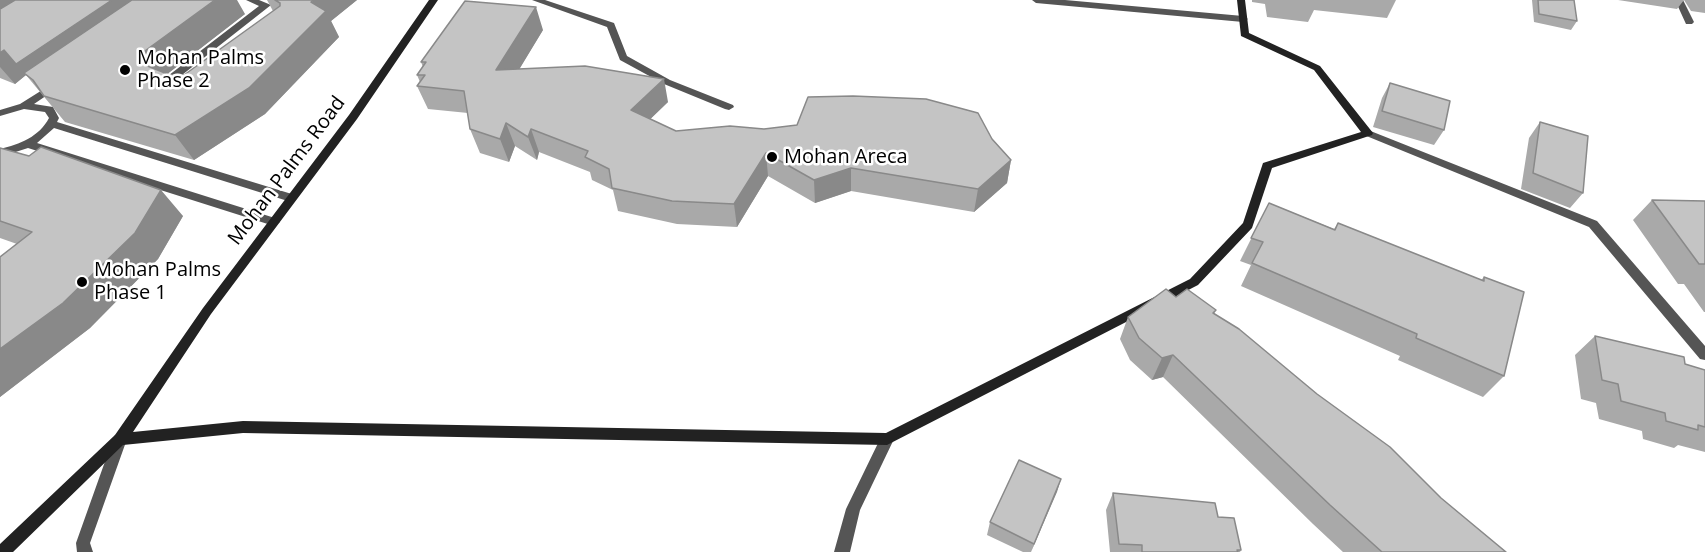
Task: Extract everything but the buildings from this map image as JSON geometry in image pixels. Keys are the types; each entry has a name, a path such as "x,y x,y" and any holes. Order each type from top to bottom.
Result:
{"street":[{"path":"173,88 163,84 270,6 250,0"},
{"name":"Mohan Palms Road","path":"2,552 120,439 207,311 352,117 434,0"},
{"path":"536,0 611,25 623,58 667,82 729,107"},
{"path":"1036,0 1243,19"},
{"path":"1241,0 1244,34 1317,68 1368,133 1593,224 1705,355"},
{"path":"1679,0 1689,22"},
{"path":"24,106 62,80"},
{"path":"0,105 12,109"},
{"path":"0,113 34,105 49,109 54,118 42,135 27,144 0,153"},
{"path":"51,124 291,198"},
{"path":"85,552 83,543 120,439 243,427 887,439 1194,282 1248,225 1267,166 1368,133"},
{"path":"27,144 274,222"},
{"path":"842,552 853,510 887,439"}],"place":[{"name":"Mohan Palms Phase 2","path":"125,70"},
{"name":"Mohan Areca","path":"772,157"},
{"name":"Mohan Palms Phase 1","path":"82,282"}]}
